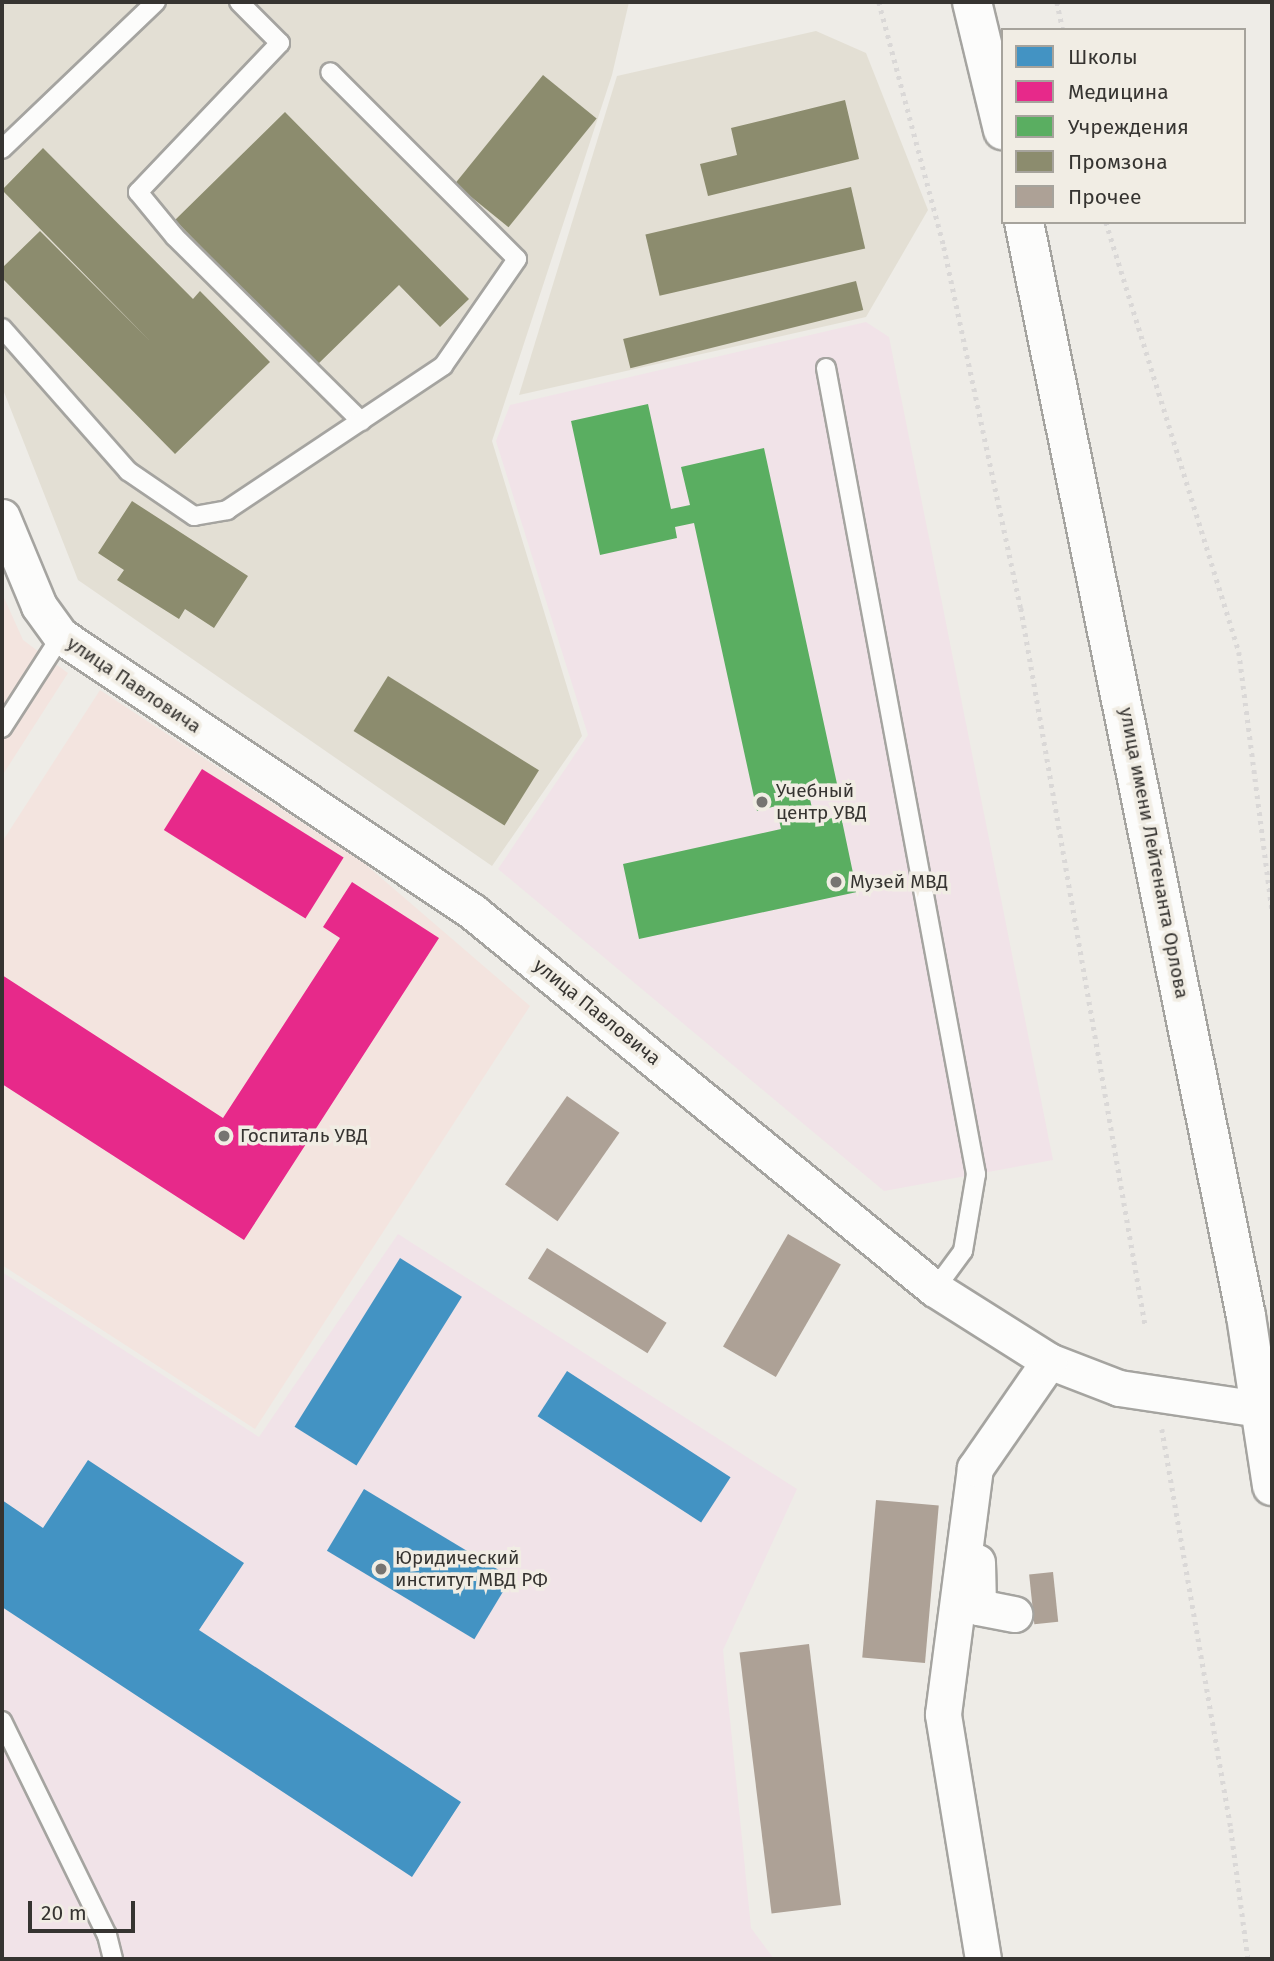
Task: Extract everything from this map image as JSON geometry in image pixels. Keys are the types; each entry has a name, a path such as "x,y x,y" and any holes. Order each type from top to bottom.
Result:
{"main road":[{"path":"972,2 1001,122"},
{"name":"улица имени Лейтенанта Орлова","path":"1024,224 1266,1407 1272,1486"}],"street":[{"name":"улица Павловича","path":"2,516 39,606 61,636 473,912 935,1289 1049,1361 1157,1397 1266,1407"},
{"path":"983,1959 943,1714 975,1468 1049,1361"},
{"path":"975,1468 978,1606 1014,1614"}],"lane":[{"path":"2,149 156,2"},
{"path":"239,2 280,43 138,192 175,237 361,421"},
{"path":"2,328 128,471 194,516 214,516 227,510 443,366 517,259 330,72"},
{"path":"826,368 975,1174 963,1251 935,1289"},
{"path":"2,728 61,636"},
{"path":"2,1721 107,1935 113,1959"}],"path":[{"path":"879,2 944,247 1021,608 1144,1324"},
{"path":"1057,2 1063,28"},
{"path":"1108,224 1239,652 1272,911"},
{"path":"1161,1425 1231,1829 1248,1959"}],"shaded area":[{"path":"2,2 629,2 612,75 492,441 582,736 492,866 78,580 2,387"},
{"path":"816,31 866,53 928,210 866,317 519,395 617,76"},
{"name":"Учебный центр УВД","path":"866,322 889,337 1053,1160 884,1191 498,869 588,735 496,441 510,405"},
{"path":"2,593 23,640 68,673 2,776"},
{"name":"Госпиталь УВД","path":"100,690 365,864 530,1006 255,1429 2,1265 2,842"},
{"name":"Юридический институт МВД РФ","path":"398,1234 797,1489 723,1650 751,1928 774,1959 2,1959 2,1272 259,1437"}],"building: Школы":[{"path":"400,1258 462,1297 356,1465 295,1427"},
{"path":"567,1371 731,1477 701,1522 538,1416"},
{"path":"88,1460 244,1563 199,1630 461,1802 412,1877 2,1607 2,1500 43,1528"},
{"path":"364,1489 511,1578 474,1639 327,1551"}],"building: Медицина":[{"path":"202,769 344,857 305,919 164,830"},
{"path":"352,882 439,938 244,1240 2,1084 2,975 223,1118 340,938 323,927"}],"building: Учреждения":[{"path":"648,404 671,509 690,505 681,467 764,448 839,793 810,799 815,822 841,816 857,892 639,939 623,864 781,829 776,806 757,811 694,523 675,527 677,538 600,555 571,421"}],"building: Промзона":[{"path":"543,75 597,118 509,227 455,184"},
{"path":"845,100 859,159 708,196 700,164 737,155 731,128"},
{"path":"285,112 469,299 440,327 399,285 317,365 175,220"},
{"path":"43,148 193,299 200,291 270,362 175,454 2,278 2,268 40,231 150,341 2,190"},
{"path":"851,187 865,248 660,296 645,234"},
{"path":"856,281 863,310 630,368 623,339"},
{"path":"132,501 248,576 214,628 185,609 179,619 117,580 124,570 98,553"},
{"path":"388,676 539,770 505,825 354,731"}],"building: Прочее":[{"path":"567,1096 619,1133 557,1221 505,1184"},
{"path":"788,1234 841,1264 776,1377 723,1347"},
{"path":"547,1248 667,1323 647,1353 528,1279"},
{"path":"876,1500 939,1505 925,1663 862,1657"},
{"path":"1053,1572 1058,1622 1034,1624 1029,1575"},
{"path":"809,1644 841,1905 772,1914 740,1653"}],"place":[{"name":"Учебный центр УВД","path":"762,802"},
{"name":"Музей МВД","path":"836,882"},
{"name":"Госпиталь УВД","path":"224,1136"},
{"name":"Юридический институт МВД РФ","path":"381,1569"}]}
